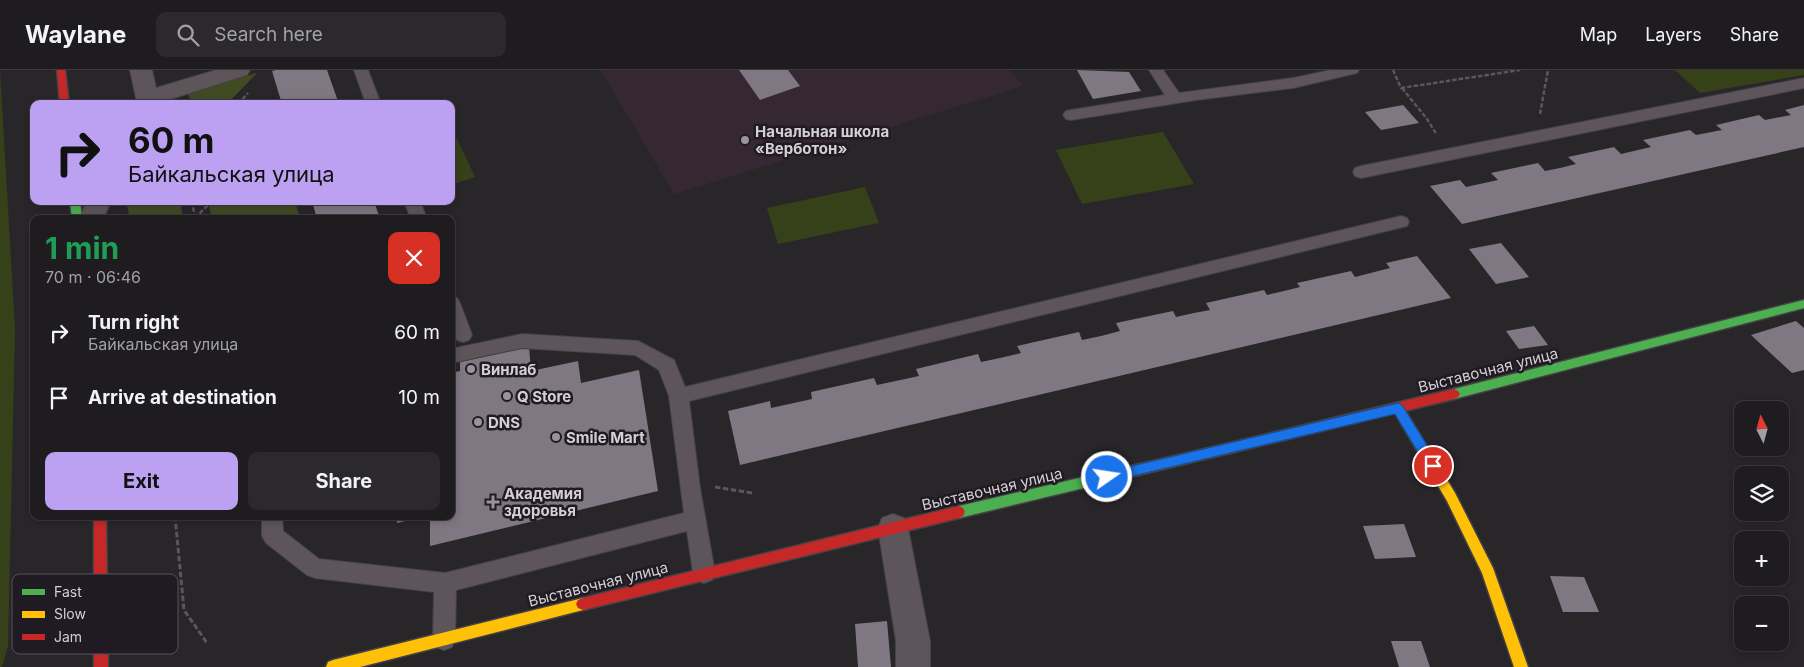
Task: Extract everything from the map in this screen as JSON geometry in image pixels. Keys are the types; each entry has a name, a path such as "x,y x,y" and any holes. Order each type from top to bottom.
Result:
{"street":[{"path":"61,70 65,100"},
{"path":"141,70 145,100"},
{"path":"148,100 239,70"},
{"name":"Выставочная улица","path":"333,667 411,657 444,638 704,573 1398,408 1804,304"},
{"path":"1398,408 1451,497 1488,572 1521,667"},
{"path":"100,520 100,574"},
{"path":"894,528 913,641 913,667"},
{"path":"101,654 101,667"}],"lane":[{"path":"361,70 372,100"},
{"path":"1156,70 1175,98"},
{"path":"1071,115 1175,98 1293,83 1352,70"},
{"path":"1361,172 1804,83"},
{"path":"679,396 1401,222"},
{"path":"455,314 463,335"},
{"path":"455,355 522,341 638,348 667,365 679,396 690,488 704,573"},
{"path":"272,520 272,536 315,568 445,583 696,519"},
{"path":"444,638 445,583"}],"path":[{"path":"1394,70 1401,88 1427,119 1448,154"},
{"path":"1401,88 1520,70"},
{"path":"1536,136 1548,70"},
{"path":"198,215 208,205"},
{"path":"690,488 720,487 752,493"},
{"path":"175,520 184,610 208,643"}],"shaded area":[{"name":"Начальная школа «Верботон»","path":"600,70 1009,70 1024,86 674,194"}],"green space":[{"path":"0,70 15,329 8,646 2,667 0,667"},
{"path":"1675,70 1804,70 1804,75 1700,93"},
{"path":"257,73 231,100 190,100 188,93"},
{"path":"1163,132 1194,184 1082,204 1056,150"},
{"path":"455,134 475,177 455,184"},
{"path":"865,187 879,223 778,244 767,208"},
{"path":"127,205 181,205 182,215 129,215"},
{"path":"209,205 296,205 299,215 211,215"}],"building":[{"path":"327,70 338,100 281,100 272,71"},
{"path":"739,70 788,70 800,86 760,100"},
{"path":"1077,70 1129,72 1141,91 1093,99"},
{"path":"1403,105 1419,123 1381,130 1365,112"},
{"path":"1804,105 1804,147 1462,224 1430,186 1460,180 1466,187 1498,180 1491,173 1538,163 1545,171 1560,168 1576,164 1568,157 1614,147 1621,154 1651,147 1643,140 1690,130 1696,135 1722,130 1716,125 1759,115 1765,120 1791,115 1785,110"},
{"path":"313,205 375,205 379,215 316,215"},
{"path":"1501,243 1529,277 1496,284 1469,249"},
{"path":"1417,256 1451,298 740,465 728,411 770,401 771,408 812,399 811,392 874,378 877,385 919,376 916,369 978,354 981,362 1000,358 1021,353 1017,346 1079,332 1082,340 1101,336 1120,331 1116,323 1173,311 1176,317 1210,310 1206,303 1264,290 1267,295 1300,287 1297,283 1351,271 1355,277 1390,268 1386,263"},
{"path":"1796,321 1804,328 1804,370 1792,373 1751,335"},
{"path":"1534,326 1548,345 1519,349 1506,331"},
{"name":"Smile Mart","path":"529,347 531,371 578,361 581,383 639,370 658,491 430,546 430,520 455,520 455,372 460,371 460,362"},
{"path":"397,520 408,520 397,523"},
{"path":"1404,524 1416,557 1375,559 1363,526"},
{"path":"1550,576 1584,577 1599,612 1563,612"},
{"path":"887,621 891,667 858,667 855,624"},
{"path":"1391,641 1421,641 1430,667 1399,667"}],"traffic: fast":[{"path":"75,205 77,215"},
{"path":"1454,394 1804,304"},
{"path":"959,512 1230,448"}],"traffic: slow":[{"path":"1398,408 1451,497 1488,572 1521,667"},
{"path":"333,667 583,604"}],"traffic: jam":[{"path":"61,70 65,100"},
{"path":"1230,448 1454,394"},
{"path":"583,604 959,512"},
{"path":"100,520 100,574"},
{"path":"101,654 101,667"}],"place":[{"name":"Начальная школа «Верботон»","path":"745,140"},
{"name":"Винлаб","path":"471,369"},
{"name":"Q Store","path":"507,396"},
{"name":"DNS","path":"478,422"},
{"name":"Smile Mart","path":"556,437"},
{"name":"Академия здоровья","path":"493,502"}],"route":[{"path":"1107,477 1398,408 1433,466"}]}
